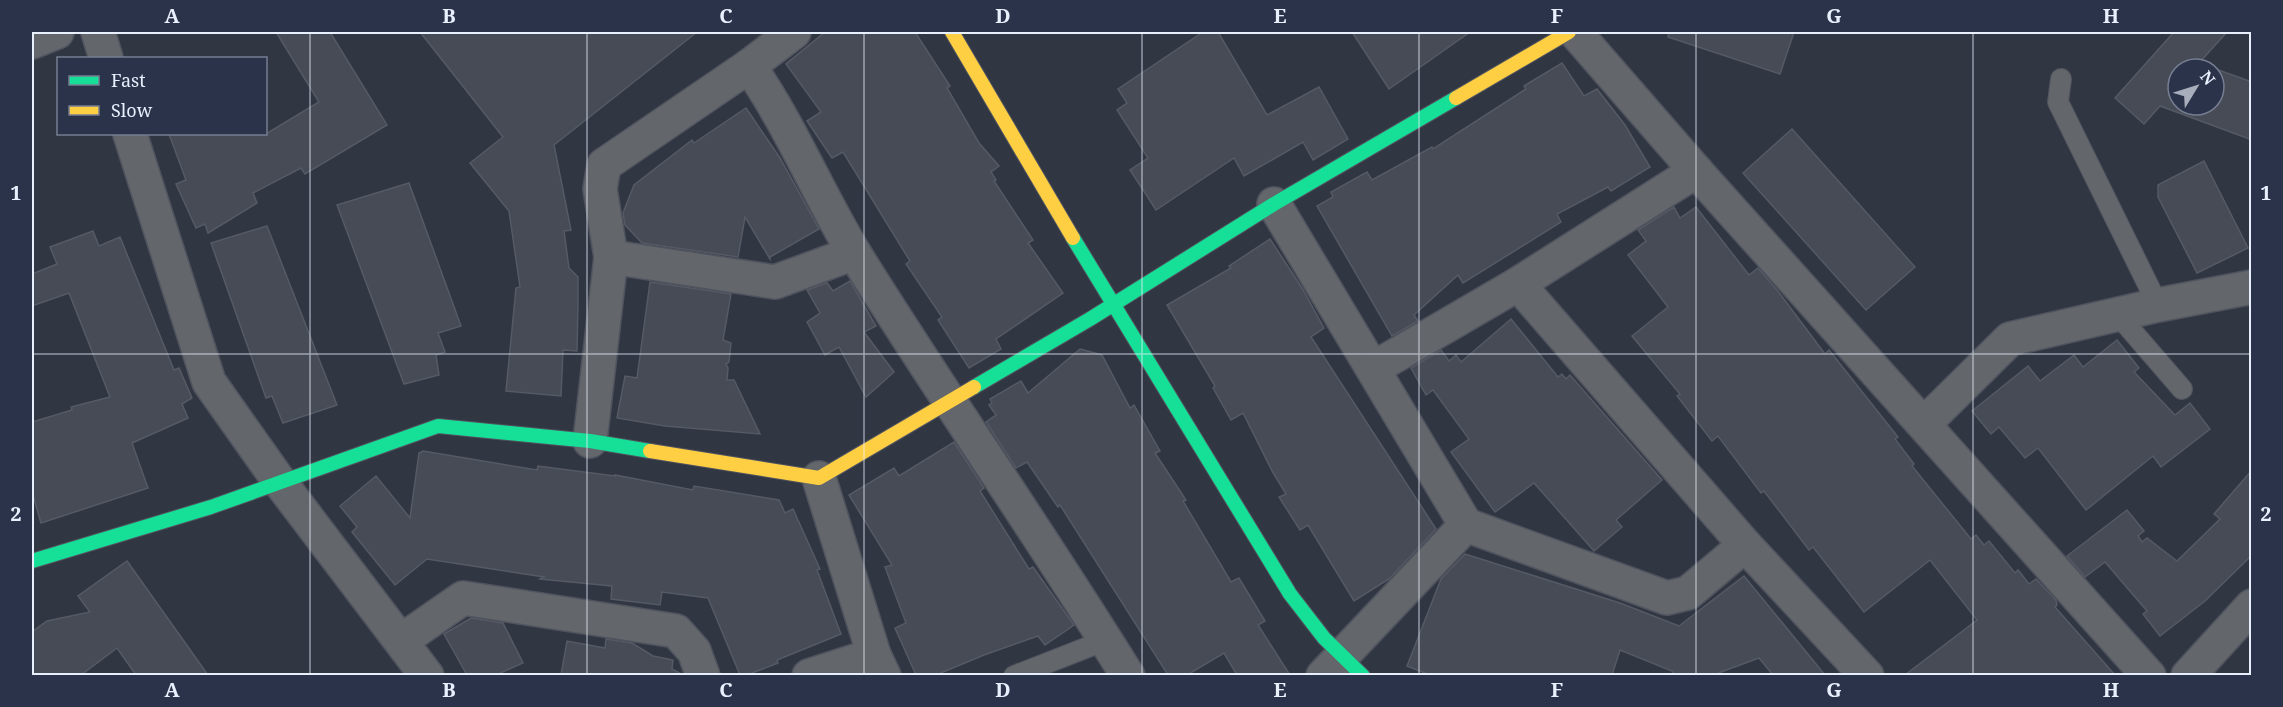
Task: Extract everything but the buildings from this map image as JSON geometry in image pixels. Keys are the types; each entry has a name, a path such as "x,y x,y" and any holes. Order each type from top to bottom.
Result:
{"street":[{"path":"32,42 57,32"},
{"path":"98,32 106,57"},
{"path":"590,441 611,257 600,189 604,165 749,66 794,32"},
{"path":"952,32 1113,304 1290,594 1342,669 1466,525"},
{"path":"32,561 211,507 438,426 590,441 819,478 1113,304 1274,204 1569,32"},
{"path":"1575,32 1696,171 2149,675"},
{"path":"749,66 769,94 854,253 1128,675"},
{"path":"130,135 209,382 279,481 427,675"},
{"path":"1374,368 1518,284 1696,171"},
{"path":"1274,204 1466,525 1667,598 1688,593 1745,545"},
{"path":"611,257 775,282 854,253"},
{"path":"1518,284 1745,545 1867,675"},
{"path":"1923,424 2010,339 2158,305 2252,287"},
{"path":"809,675 879,665 819,478"},
{"path":"401,640 463,598 676,631 694,651 703,675"},
{"path":"2188,675 2252,606"}],"lane":[{"path":"2061,79 2058,102 2158,305"},
{"path":"2118,315 2182,389"},
{"path":"1014,675 1106,640"}],"traffic: fast":[{"path":"974,387 1090,319 1274,204 1456,98"},
{"path":"1073,238 1290,594 1324,638 1363,676"},
{"path":"32,561 211,507 438,426 590,441 650,451"}],"traffic: slow":[{"path":"952,32 1073,238"},
{"path":"1456,98 1569,32"},
{"path":"650,451 819,478 974,387"}]}
